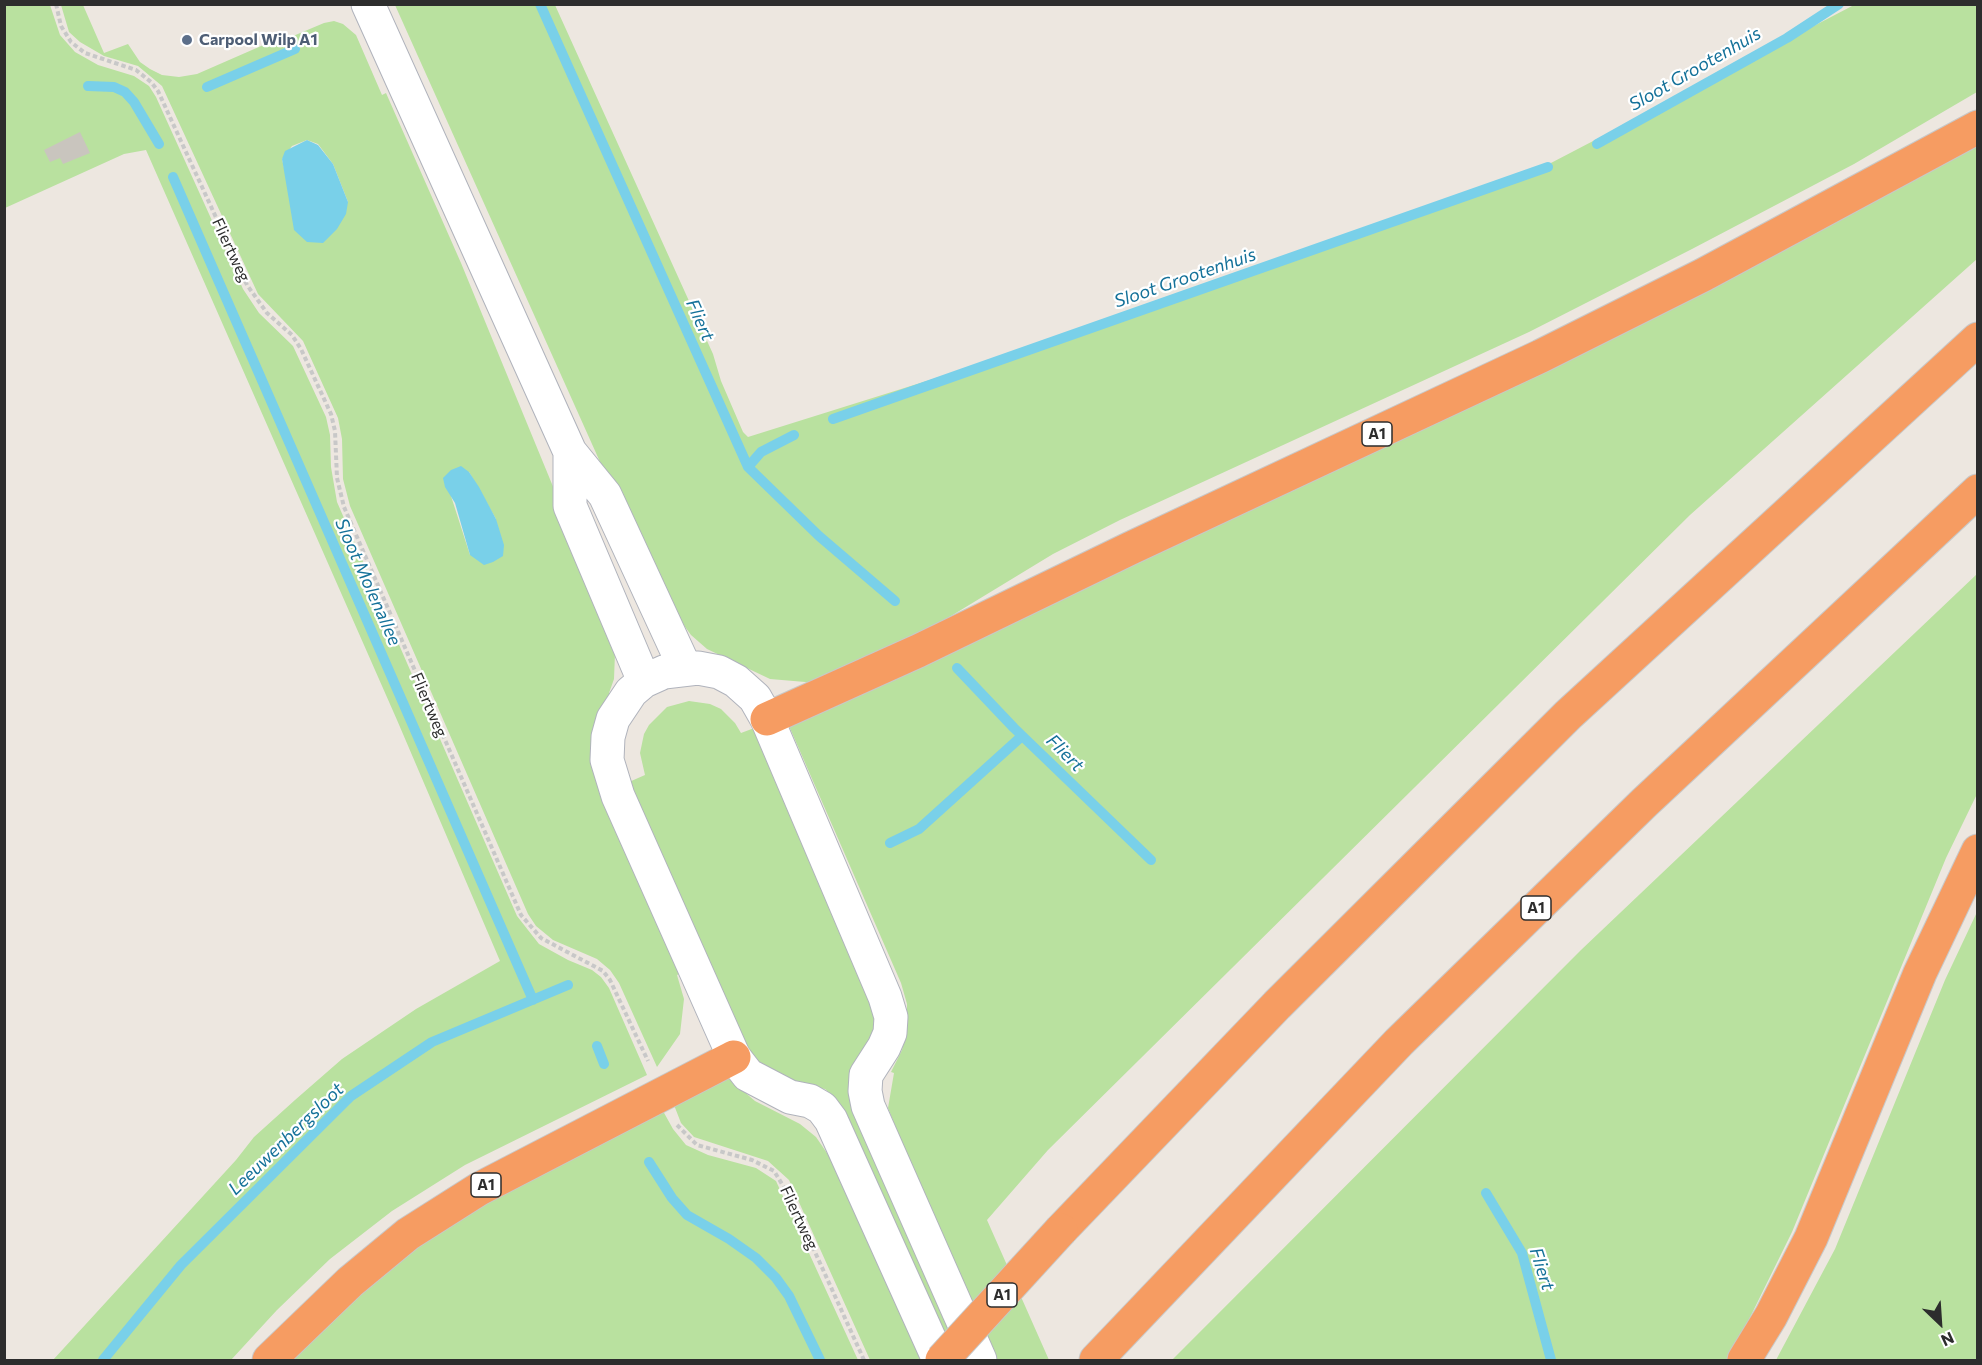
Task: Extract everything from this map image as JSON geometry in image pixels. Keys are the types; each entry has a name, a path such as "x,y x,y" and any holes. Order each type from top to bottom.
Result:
{"highway":[{"name":"A1","path":"767,719 918,651 1131,548 1541,356 1703,275 1977,127"},
{"name":"A1","path":"940,1360 1277,1005 1568,716 1977,339"},
{"name":"A1","path":"1104,1352 1398,1042 1644,803 1977,491"},
{"path":"1744,1360 1771,1316 1811,1238 1920,973 1977,852"},
{"name":"A1","path":"269,1360 350,1282 408,1234 478,1189 661,1092 734,1057"}],"main road":[{"path":"369,4 570,452 605,495 685,668"},
{"path":"570,452 570,506 644,681"},
{"path":"940,1360 831,1120 822,1108 810,1101 790,1097 748,1075 734,1057 618,796 607,760 608,737 614,719 621,704 644,681 664,672 685,668 705,668 736,681 754,698 767,719 885,997 891,1017 890,1033 866,1076 865,1091 868,1106 980,1360"}],"path":[{"name":"Fliertweg","path":"56,4 61,26 71,42 85,53 136,70 152,82 247,285 262,307 292,335 301,349 331,414 335,430 337,478 344,507 521,915 542,938 561,950 592,963 610,980 677,1125 697,1145 762,1164 774,1171 782,1182 864,1360"}],"green space":[{"path":"4,5 50,5 60,35 75,52 98,65 134,76 149,86 156,97 243,289 259,313 293,346 326,417 337,502 517,916 539,944 592,970 601,977 609,988 647,1075 465,1165 392,1211 330,1259 277,1310 231,1360 53,1360 236,1160 254,1137 295,1100 342,1059 416,1009 500,961 397,720 146,150 124,154 5,208"},
{"path":"61,5 83,5 104,53 128,44 140,62 150,69 162,75 179,77 197,74 284,36 286,39 324,23 334,21 343,24 356,35 382,95 386,93 461,263 582,557 615,653 614,679 609,693 612,695 602,712 681,973 677,975 684,999 680,1034 657,1067 619,983 610,970 597,959 553,940 536,926 528,914 350,506 343,479 342,439 338,418 303,341 258,294 162,86 138,66 104,56 80,42 69,32","holes":["307,140 318,144 333,164 348,202 287,181 282,159 292,146","469,472 496,519 470,555 451,496"]},
{"path":"395,5 555,5 713,354 721,381 743,432 748,437 1150,311 1373,232 1549,164 1854,5 1977,5 1977,92 1854,164 1692,249 1529,332 1120,520 1053,554 928,630 817,683 770,679 707,649 691,635 672,609 605,473"},
{"path":"1977,142 1977,259 1690,515 1048,1150 987,1220 1049,1360 990,1360 888,1108 894,1073 891,1072 902,1050 907,1026 907,1004 901,983 789,726"},
{"path":"1977,574 1977,794 1946,858 1792,1232 1729,1360 1172,1360 1581,950"},
{"path":"689,701 710,704 721,709 741,733 757,727 870,986 876,1031 850,1077 849,1090 967,1360 951,1360 835,1098 825,1089 795,1085 764,1071 748,1051 629,782 645,775 640,753 644,734 649,725 667,707"},
{"path":"1977,912 1977,1360 1776,1360 1835,1249 1945,980"},
{"path":"728,1078 755,1101 800,1124 816,1137 829,1156 832,1155 927,1360 870,1360 789,1180 768,1161 694,1137 681,1123 674,1105"},
{"path":"663,1111 673,1129 686,1145 708,1155 756,1168 776,1181 858,1360 290,1360 359,1292 418,1247 487,1202"}],"water":[{"path":"307,140 318,145 333,164 348,202 346,214 337,229 323,243 307,242 294,230 282,159 285,151"},
{"path":"461,466 469,472 479,487 496,519 504,545 503,556 484,565 470,555 455,503 445,487 443,478 451,470"}],"building":[{"path":"80,132 90,153 63,164 60,158 50,162 44,150"}],"waterway":[{"name":"Fliert","path":"540,4 748,467 819,536 895,601"},
{"name":"Sloot Grootenhuis","path":"1597,144 1787,38 1839,4"},
{"path":"207,87 295,49"},
{"name":"Sloot Molenallee","path":"88,86 114,87 125,92 134,102 159,144"},
{"name":"Sloot Grootenhuis","path":"833,419 1548,167"},
{"name":"Sloot Molenallee","path":"173,177 533,1000"},
{"name":"Sloot Grootenhuis","path":"748,467 761,452 794,435"},
{"name":"Fliert","path":"957,668 1014,728 1151,860"},
{"name":"Leeuwenbergsloot","path":"890,843 919,829 1022,736"},
{"name":"Leeuwenbergsloot","path":"103,1360 181,1265 351,1096 432,1042 568,985"},
{"path":"597,1046 604,1064"},
{"path":"649,1162 672,1198 687,1215 729,1239 756,1258 776,1278 789,1296 820,1360"},
{"name":"Fliert","path":"1486,1193 1522,1253 1551,1360"}],"place":[{"name":"Carpool Wilp A1","path":"187,40"}]}
